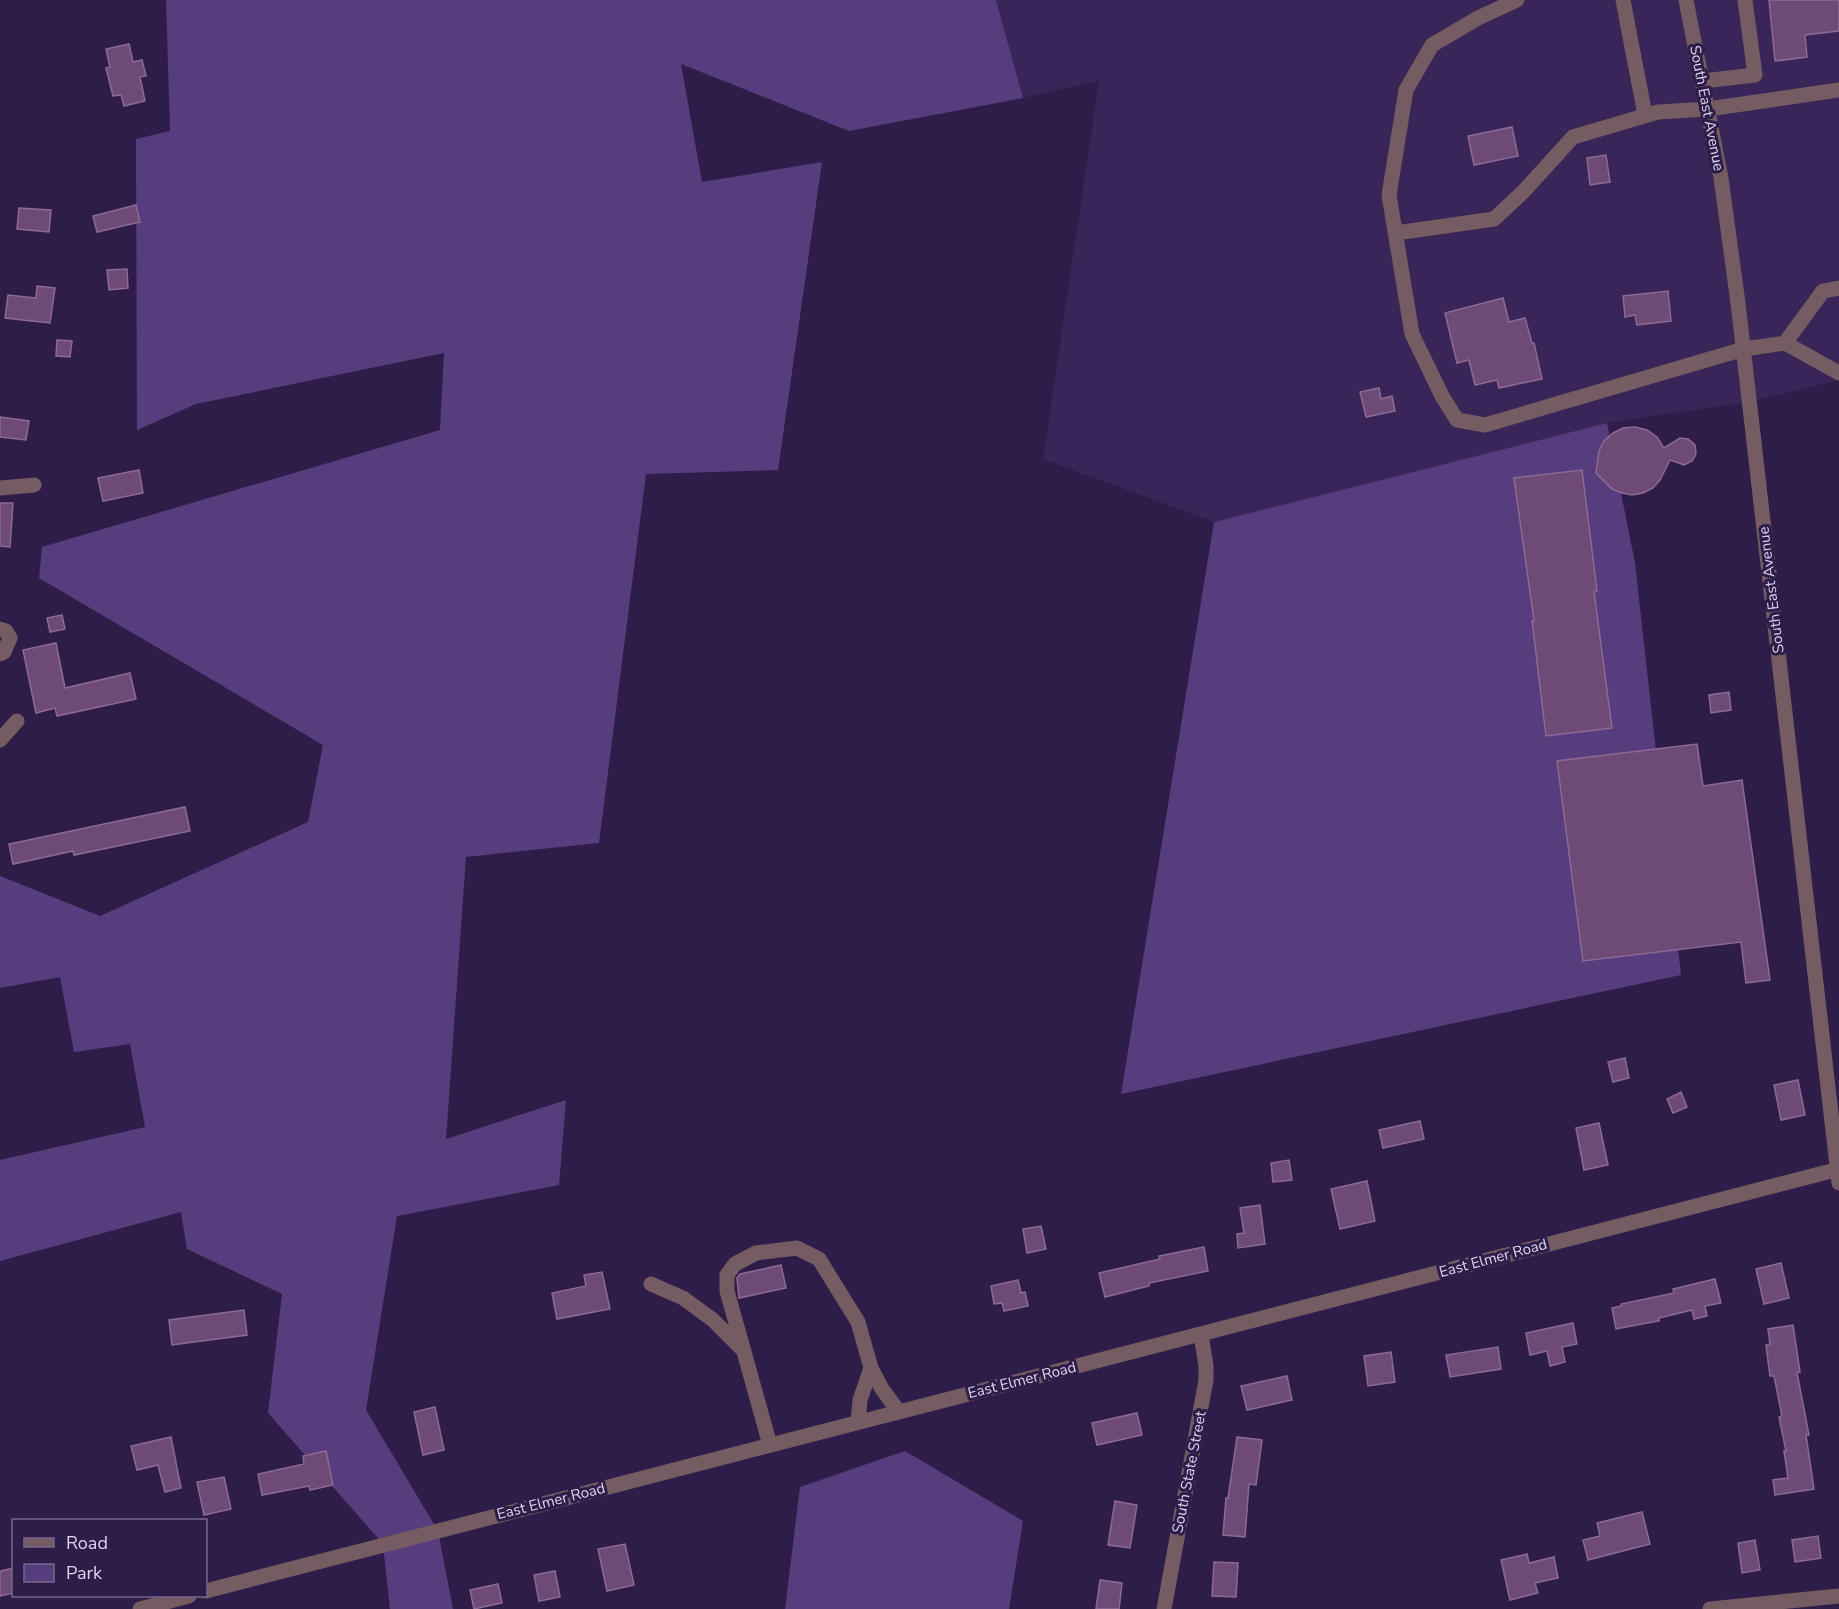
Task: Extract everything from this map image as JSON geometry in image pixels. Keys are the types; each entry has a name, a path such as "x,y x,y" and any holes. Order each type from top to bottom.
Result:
{"street":[{"path":"1516,0 1478,18 1432,45 1406,90 1389,195 1413,334 1456,420 1485,425 1744,349 1785,343 1839,373"},
{"path":"1623,0 1645,116"},
{"name":"South East Avenue","path":"1686,0 1721,178 1744,349 1839,1174"},
{"path":"1702,81 1755,75 1745,0"},
{"path":"1396,233 1494,219 1523,192 1573,137 1658,112 1708,109 1839,90"},
{"path":"1785,343 1823,291 1839,288"},
{"path":"0,488 34,485"},
{"path":"0,629 6,631 10,638 4,652 0,654"},
{"path":"0,740 16,721"},
{"name":"East Elmer Road","path":"207,1591 1202,1334 1839,1174"},
{"path":"770,1445 727,1291 727,1275 735,1264 756,1253 797,1248 819,1259 858,1322 871,1368 882,1389 899,1412"},
{"path":"651,1284 683,1298 713,1320 745,1352"},
{"name":"South State Street","path":"1164,1609 1206,1380 1202,1334"},
{"path":"858,1422 860,1400 871,1368"},
{"path":"1710,1609 1839,1596"},
{"path":"140,1609 185,1597"}],"shaded area":[{"path":"996,0 1839,0 1839,380 1749,402 1607,423 1214,522 1043,459 1099,81 1023,98"}],"green space":[{"path":"166,0 996,0 1023,98 849,131 681,64 702,182 822,162 778,470 646,474 599,843 466,857 446,1139 566,1100 559,1185 397,1216 366,1410 438,1531 453,1609 390,1609 383,1544 268,1413 282,1294 187,1249 181,1212 0,1261 0,1160 145,1127 130,1044 74,1052 60,977 0,988 0,876 100,916 308,822 323,745 39,578 42,547 440,430 444,353 196,404 137,430 136,139 170,131"},
{"path":"1607,423 1635,563 1681,975 1121,1094 1214,522"},
{"path":"905,1451 1023,1521 1009,1609 785,1609 800,1487"}],"building":[{"path":"1769,0 1839,0 1839,31 1805,35 1807,57 1775,61"},
{"path":"129,44 133,62 142,60 146,76 140,77 145,101 124,106 121,95 113,96 106,68 110,67 106,49"},
{"path":"1512,127 1518,156 1474,165 1468,136"},
{"path":"1606,155 1610,182 1590,185 1587,158"},
{"path":"136,205 140,222 97,232 93,216"},
{"path":"19,208 51,210 49,232 17,229"},
{"path":"127,269 128,288 109,290 107,270"},
{"path":"37,286 55,288 50,323 5,318 8,295 36,298"},
{"path":"1668,291 1671,321 1637,325 1635,315 1625,317 1623,296"},
{"path":"1503,298 1509,322 1525,318 1532,343 1534,343 1542,379 1499,388 1497,380 1475,385 1469,360 1457,363 1445,313"},
{"path":"57,340 72,341 70,357 56,356"},
{"path":"1379,388 1381,399 1392,396 1395,411 1366,417 1360,392"},
{"path":"0,417 29,421 26,440 0,437"},
{"path":"1635,427 1647,430 1657,437 1664,448 1680,438 1688,439 1695,445 1696,454 1692,461 1684,465 1670,460 1660,480 1653,488 1632,495 1612,489 1596,473 1599,451 1604,441 1623,428"},
{"path":"139,470 143,493 103,501 98,478"},
{"path":"1582,470 1597,591 1594,592 1612,728 1546,736 1532,621 1534,621 1514,478"},
{"path":"0,503 13,503 10,547 0,546"},
{"path":"62,615 65,629 50,632 47,618"},
{"path":"56,643 65,688 130,673 136,699 57,716 55,708 36,713 23,650"},
{"path":"1729,692 1731,710 1711,713 1709,695"},
{"path":"1697,744 1703,786 1742,780 1770,980 1746,983 1741,942 1583,961 1557,761"},
{"path":"185,807 190,831 74,855 73,851 13,864 9,844"},
{"path":"1625,1058 1629,1078 1613,1082 1608,1062"},
{"path":"1798,1080 1805,1115 1781,1120 1774,1085"},
{"path":"1681,1092 1687,1107 1673,1113 1667,1099"},
{"path":"1420,1121 1424,1139 1383,1148 1379,1130"},
{"path":"1599,1123 1608,1165 1584,1170 1576,1128"},
{"path":"1289,1160 1292,1180 1273,1182 1271,1163"},
{"path":"1367,1181 1375,1221 1340,1229 1331,1189"},
{"path":"1260,1205 1265,1244 1238,1248 1237,1234 1244,1233 1240,1208"},
{"path":"1041,1226 1046,1249 1027,1253 1023,1229"},
{"path":"1204,1247 1208,1271 1149,1283 1149,1286 1105,1297 1099,1273 1160,1259 1159,1256"},
{"path":"1781,1263 1789,1298 1764,1304 1756,1269"},
{"path":"781,1265 786,1288 739,1298 737,1278 740,1274"},
{"path":"602,1272 610,1309 557,1319 552,1293 586,1286 584,1275"},
{"path":"1715,1279 1721,1303 1705,1306 1707,1316 1694,1319 1692,1310 1659,1318 1659,1321 1616,1329 1612,1308 1674,1293 1673,1289"},
{"path":"1018,1280 1021,1293 1025,1292 1028,1306 1004,1311 1002,1303 994,1304 991,1286"},
{"path":"244,1310 247,1335 172,1345 169,1320"},
{"path":"1573,1323 1577,1344 1562,1347 1565,1362 1550,1366 1547,1351 1530,1355 1526,1333"},
{"path":"1793,1325 1800,1372 1797,1373 1809,1435 1806,1435 1814,1489 1775,1495 1773,1480 1788,1478 1784,1451 1786,1451 1779,1417 1782,1416 1774,1376 1770,1376 1766,1345 1770,1344 1768,1329"},
{"path":"1498,1347 1501,1369 1450,1377 1446,1355"},
{"path":"1391,1352 1395,1382 1368,1386 1364,1356"},
{"path":"1287,1376 1292,1400 1247,1410 1241,1386"},
{"path":"435,1407 444,1450 423,1455 414,1412"},
{"path":"1137,1413 1142,1435 1097,1445 1092,1423"},
{"path":"171,1437 181,1488 165,1492 158,1465 137,1470 131,1446"},
{"path":"1237,1437 1262,1440 1256,1485 1249,1484 1245,1537 1223,1535 1226,1498 1228,1498"},
{"path":"326,1451 333,1485 310,1490 309,1486 262,1495 258,1474 304,1464 303,1456"},
{"path":"224,1477 231,1509 204,1515 197,1482"},
{"path":"1115,1501 1137,1505 1130,1548 1108,1545"},
{"path":"1642,1512 1650,1544 1588,1560 1583,1540 1600,1536 1597,1523"},
{"path":"1818,1536 1821,1558 1795,1562 1792,1540"},
{"path":"1755,1540 1760,1570 1742,1573 1738,1543"},
{"path":"625,1544 634,1585 607,1591 598,1549"},
{"path":"1527,1554 1529,1563 1554,1557 1558,1578 1535,1583 1538,1593 1510,1600 1501,1560"},
{"path":"1214,1562 1238,1563 1236,1597 1212,1596"},
{"path":"12,1568 12,1593 0,1596 0,1571"},
{"path":"555,1571 560,1597 539,1601 534,1575"},
{"path":"1100,1580 1122,1583 1119,1609 1096,1609"},
{"path":"498,1584 502,1603 474,1609 470,1590"}]}
